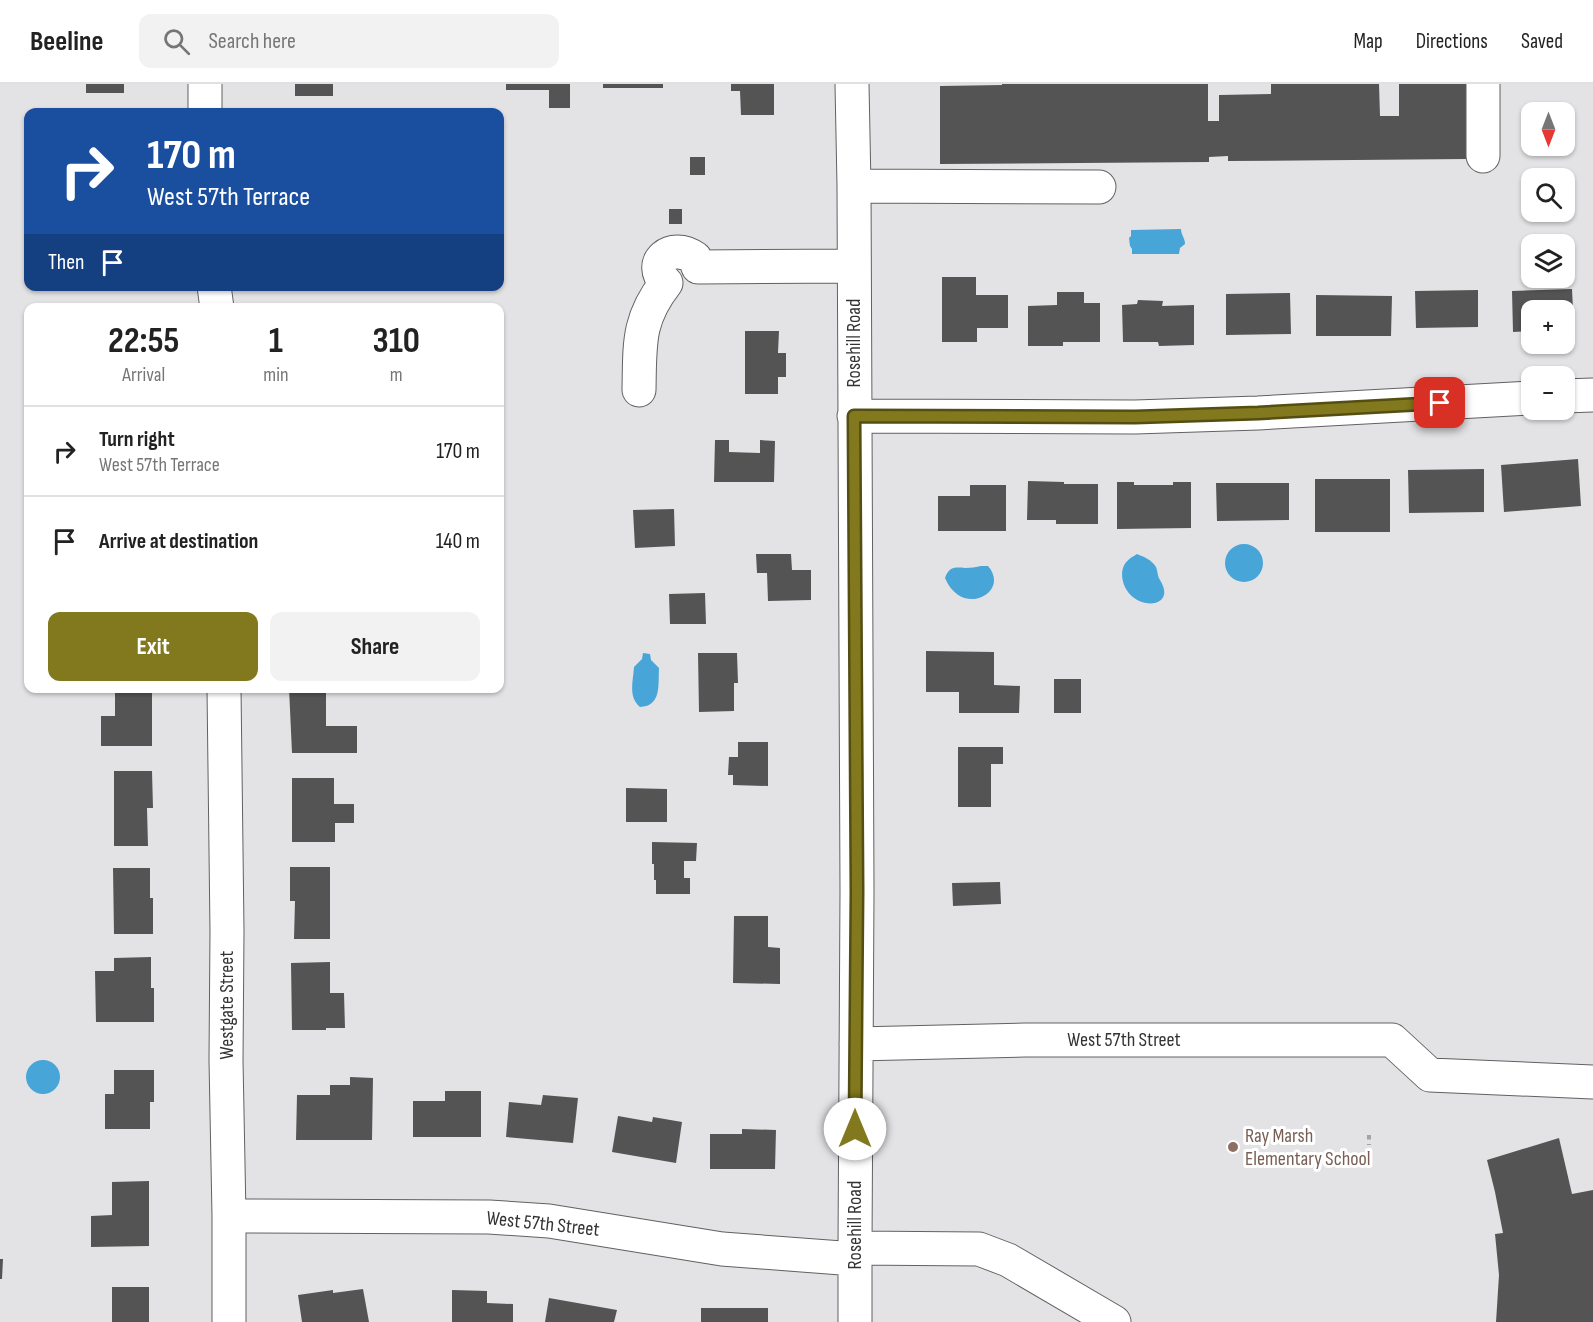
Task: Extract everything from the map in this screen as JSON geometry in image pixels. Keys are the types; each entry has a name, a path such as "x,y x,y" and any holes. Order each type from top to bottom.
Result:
{"street":[{"path":"205,84 205,108"},
{"name":"Rosehill Road","path":"852,84 857,879 855,1322"},
{"path":"1483,84 1483,156"},
{"path":"854,186 1099,187"},
{"path":"639,390 640,344 644,323 650,305 666,283 660,273 660,266 663,256 667,253 677,251 687,253 695,258 698,267 854,266"},
{"path":"1575,396 1593,395"},
{"path":"854,416 1135,417 1258,413 1521,399"},
{"name":"Westgate Street","path":"224,693 229,1322"},
{"name":"West 57th Street","path":"856,1044 1025,1040 1392,1040 1430,1075 1593,1082"},
{"name":"West 57th Street","path":"229,1216 489,1217 549,1221 722,1249 855,1254 979,1249 1008,1260 1114,1322"}],"path":[{"path":"1369,1135 1369,1145"}],"water":[{"path":"1181,229 1185,244 1180,248 1179,254 1132,254 1129,238 1131,230"},
{"path":"1244,544 1257,550 1263,563 1257,576 1244,582 1231,576 1225,563 1231,550"},
{"path":"1137,554 1156,567 1164,590 1163,598 1157,602 1140,601 1132,596 1125,587 1122,575 1124,565"},
{"path":"988,566 993,576 993,585 989,592 981,597 972,599 962,597 953,590 945,578 952,568"},
{"path":"643,653 650,654 651,660 659,668 658,687 652,703 640,707 634,699 632,684 634,667 642,659"},
{"path":"43,1060 55,1065 60,1077 55,1089 43,1094 31,1089 26,1077 31,1065"}],"building":[{"path":"86,84 124,84 124,93 86,93"},
{"path":"295,84 333,84 333,96 295,96"},
{"path":"506,84 570,84 570,108 549,108 549,90 506,90"},
{"path":"603,84 663,84 663,88 603,88"},
{"path":"731,84 774,84 774,115 741,115 740,91 731,91"},
{"path":"1208,84 1208,121 1219,121 1219,95 1271,94 1271,84 1379,84 1380,116 1399,116 1399,84 1466,84 1466,159 1228,161 1228,156 1209,157 1209,162 940,164 940,86"},
{"path":"690,157 705,157 705,175 690,175"},
{"path":"669,209 682,209 682,224 669,224"},
{"path":"942,277 976,277 976,295 1008,295 1008,328 977,328 977,342 942,342"},
{"path":"1572,289 1573,300 1521,300 1521,332 1513,332 1512,291"},
{"path":"1478,290 1478,327 1416,328 1415,291"},
{"path":"1057,292 1084,292 1084,303 1100,303 1100,342 1063,342 1063,346 1028,346 1028,306 1057,305"},
{"path":"1290,293 1291,334 1226,335 1226,294"},
{"path":"1316,295 1392,296 1391,336 1316,336"},
{"path":"1138,300 1163,301 1162,306 1194,305 1194,345 1159,346 1158,342 1123,342 1122,305 1137,304"},
{"path":"745,331 779,331 778,353 786,353 786,377 778,377 778,394 745,394"},
{"path":"715,440 729,440 729,452 760,453 760,440 775,441 774,482 714,482"},
{"path":"1578,459 1581,506 1504,512 1501,465"},
{"path":"1484,469 1484,512 1409,513 1408,470"},
{"path":"1315,479 1390,479 1390,532 1315,532"},
{"path":"1028,481 1098,484 1098,524 1056,524 1056,520 1027,520"},
{"path":"1117,482 1134,482 1134,485 1173,485 1173,482 1191,482 1191,528 1117,529"},
{"path":"1216,483 1289,483 1289,520 1217,521"},
{"path":"970,485 1006,485 1006,531 938,531 938,496 970,496"},
{"path":"674,509 675,546 635,548 633,510"},
{"path":"756,554 791,554 792,570 811,570 811,600 768,601 767,573 757,573"},
{"path":"705,593 706,624 670,624 669,594"},
{"path":"926,651 994,652 994,685 1020,686 1019,713 959,713 959,692 926,692"},
{"path":"698,653 737,653 738,683 734,683 734,711 699,712"},
{"path":"1054,679 1081,679 1081,713 1054,713"},
{"path":"115,693 152,693 152,746 101,746 101,716 115,716"},
{"path":"289,693 326,693 326,726 357,726 357,753 292,753"},
{"path":"738,742 768,742 768,786 733,785 733,775 728,775 729,757 738,757"},
{"path":"958,747 1003,747 1003,764 991,764 991,807 958,807"},
{"path":"114,771 152,771 153,808 147,808 148,846 114,846"},
{"path":"292,778 334,778 334,804 354,804 354,823 335,823 335,842 292,842"},
{"path":"626,788 667,789 667,822 626,822"},
{"path":"652,842 697,843 696,861 684,861 684,878 690,878 690,894 656,894"},
{"path":"290,867 330,867 330,939 294,939 295,901 290,901"},
{"path":"113,868 150,868 153,934 114,934"},
{"path":"1000,882 1001,904 953,906 952,883"},
{"path":"734,916 768,916 768,947 780,948 780,984 733,983"},
{"path":"151,957 154,1022 96,1022 95,971 114,971 114,958"},
{"path":"330,962 330,993 344,993 345,1028 292,1030 291,963"},
{"path":"114,1070 154,1070 154,1102 150,1102 150,1129 105,1129 105,1094 114,1094"},
{"path":"350,1077 373,1078 372,1140 296,1140 297,1095 330,1095 330,1085 350,1085"},
{"path":"445,1091 481,1091 481,1137 413,1137 413,1101 445,1101"},
{"path":"543,1095 578,1098 573,1143 506,1137 509,1102 541,1105"},
{"path":"618,1116 652,1122 653,1117 682,1122 676,1163 612,1152"},
{"path":"742,1129 776,1130 775,1169 710,1169 710,1134 742,1134"},
{"path":"1559,1138 1572,1194 1593,1190 1593,1322 1496,1322 1499,1275 1495,1234 1503,1233 1487,1160"},
{"path":"149,1181 149,1246 91,1247 91,1216 112,1215 112,1182"},
{"path":"0,1259 3,1259 2,1279 0,1279"},
{"path":"112,1287 149,1287 149,1322 112,1322"},
{"path":"363,1289 369,1322 302,1322 298,1295"},
{"path":"452,1290 487,1291 487,1303 513,1304 513,1322 452,1322"},
{"path":"549,1298 617,1310 614,1322 545,1322"},
{"path":"701,1308 768,1308 768,1322 701,1322"}],"place":[{"name":"Ray Marsh Elementary School","path":"1233,1147"}],"route":[{"path":"855,1129 857,891 854,416 1135,417 1440,403"}]}
